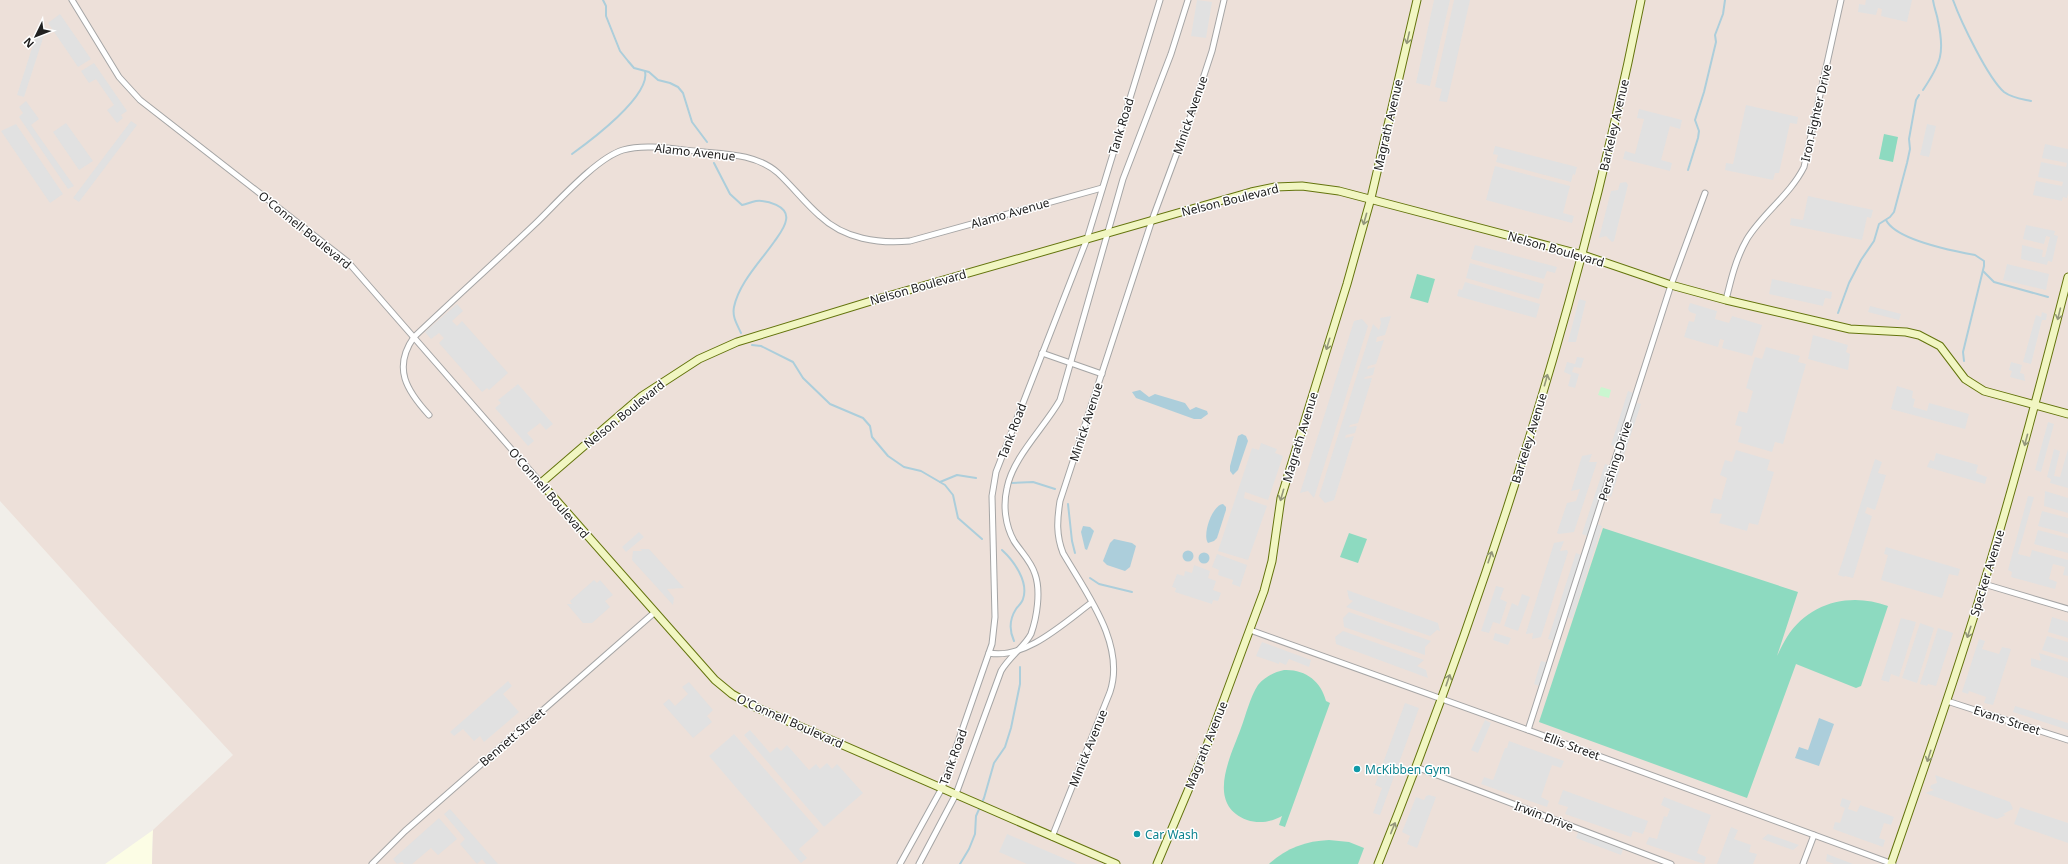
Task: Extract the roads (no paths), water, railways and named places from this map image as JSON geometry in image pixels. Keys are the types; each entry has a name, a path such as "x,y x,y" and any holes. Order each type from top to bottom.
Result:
{"street":[{"name":"O'Connell Boulevard","path":"72,0 120,77 140,100 338,254 365,280 541,483 715,680 740,700 1116,864"},
{"name":"Tank Road","path":"900,864 942,788 989,653 995,626 992,516 994,483 1000,459 1087,239 1160,0"},
{"path":"919,864 956,794 1000,671 1030,636 1034,624 1038,583 1030,563 1014,541 1007,522 1005,498 1007,487 1020,458 1045,424 1060,400 1123,179 1179,32 1188,0"},
{"name":"Minick Avenue","path":"1052,837 1110,692 1113,678 1114,657 1110,640 1063,553 1058,539 1057,523 1060,501 1152,220 1191,115 1212,51 1224,0"},
{"name":"Magrath Avenue","path":"1157,864 1206,748 1250,630 1272,561 1281,497 1347,284 1371,198 1417,0"},
{"name":"Barkeley Avenue","path":"1378,864 1442,699 1520,469 1583,255 1641,0"},
{"name":"Iron Fighter Drive","path":"1726,300 1736,261 1747,239 1794,184 1804,168 1842,0"},
{"name":"Alamo Avenue","path":"429,415 410,393 404,377 404,356 414,337 586,175 611,156 630,148 722,154 755,160 776,172 821,218 833,226 856,237 883,242 910,241 1102,188"},
{"name":"Nelson Boulevard","path":"541,483 642,396 676,373 724,347 778,328 1152,220 1251,192 1282,186 1322,187 1371,198 1583,255 1671,285 1726,300 1850,329 1906,332 1919,335 1940,346 1960,374 1975,387 1991,394 2068,414"},
{"name":"Pershing Drive","path":"1528,730 1671,285 1705,193"},
{"name":"Specker Avenue","path":"1891,864 1947,701 1984,584 2035,405 2068,277"},
{"path":"1042,353 1102,374"},
{"path":"1984,584 2068,609"},
{"path":"989,653 1000,654 1015,652 1055,630 1091,603"},
{"name":"Bennett Street","path":"372,864 405,831 655,612"},
{"name":"Ellis Street","path":"1250,630 1528,730 1891,864"},
{"name":"Evans Street","path":"1947,701 2068,740"},
{"name":"Irwin Drive","path":"1416,767 1671,864"},
{"path":"1803,864 1814,835"}],"water":[{"path":"1140,390 1149,397 1155,394 1185,403 1190,410 1196,407 1207,411 1208,414 1201,419 1194,419 1136,398 1132,392"},
{"path":"1242,434 1246,436 1248,441 1238,470 1233,475 1230,471 1230,466 1238,436"},
{"path":"1223,504 1226,507 1226,510 1217,538 1208,543 1206,534 1209,521 1215,509"},
{"path":"1083,526 1090,527 1094,531 1087,550 1085,549 1081,532"},
{"path":"1114,539 1132,543 1136,546 1130,567 1125,571 1107,565 1103,561 1110,543"},
{"path":"1186,551 1190,551 1192,552 1192,560 1186,561 1183,558 1183,554"},
{"path":"1204,552 1208,554 1210,558 1208,562 1204,564 1200,562 1198,558 1200,554"},
{"path":"1819,718 1834,724 1819,766 1795,758 1799,747 1808,750"}],"waterway":[{"path":"603,0 606,6 606,16 620,51 634,68 649,72 658,80 678,87 683,93 692,122 707,142"},
{"path":"1688,170 1699,131 1695,120 1704,92 1716,42 1715,35 1723,14 1725,0"},
{"path":"1923,90 1938,65 1941,50 1938,18 1933,0"},
{"path":"1953,0 1962,22 1990,75 2004,92 2010,96 2031,101"},
{"path":"572,154 605,129 629,105 639,93 644,81 645,71"},
{"path":"1838,313 1849,283 1861,260 1874,241 1879,224 1890,217 1894,212 1910,149 1909,139 1916,100 1919,95"},
{"path":"714,163 730,194 742,205 756,201 771,203 781,208 786,215 786,220 781,232 740,290 734,307 734,314 741,333"},
{"path":"1886,220 1892,227 1913,239 1953,251 1975,255 1984,261 1963,352 1964,361"},
{"path":"1983,271 1994,282 2048,297"},
{"path":"752,345 761,346 793,362 803,378 830,404 863,418 870,426 872,437 888,456 904,467 921,471 945,485 953,495 958,518 982,539"},
{"path":"940,482 957,475 976,478"},
{"path":"1012,483 1033,482 1055,489"},
{"path":"1068,504 1072,541 1075,553"},
{"path":"1002,550 1016,566 1024,586 1021,603 1016,609 1011,621 1011,633 1014,641"},
{"path":"1090,578 1099,584 1132,592"},
{"path":"960,864 969,849 975,834 976,816 984,798 994,763 1005,747 1011,728 1020,684 1020,667"}],"place":[{"name":"McKibben Gym","path":"1357,769"},
{"name":"Car Wash","path":"1137,834"}]}
